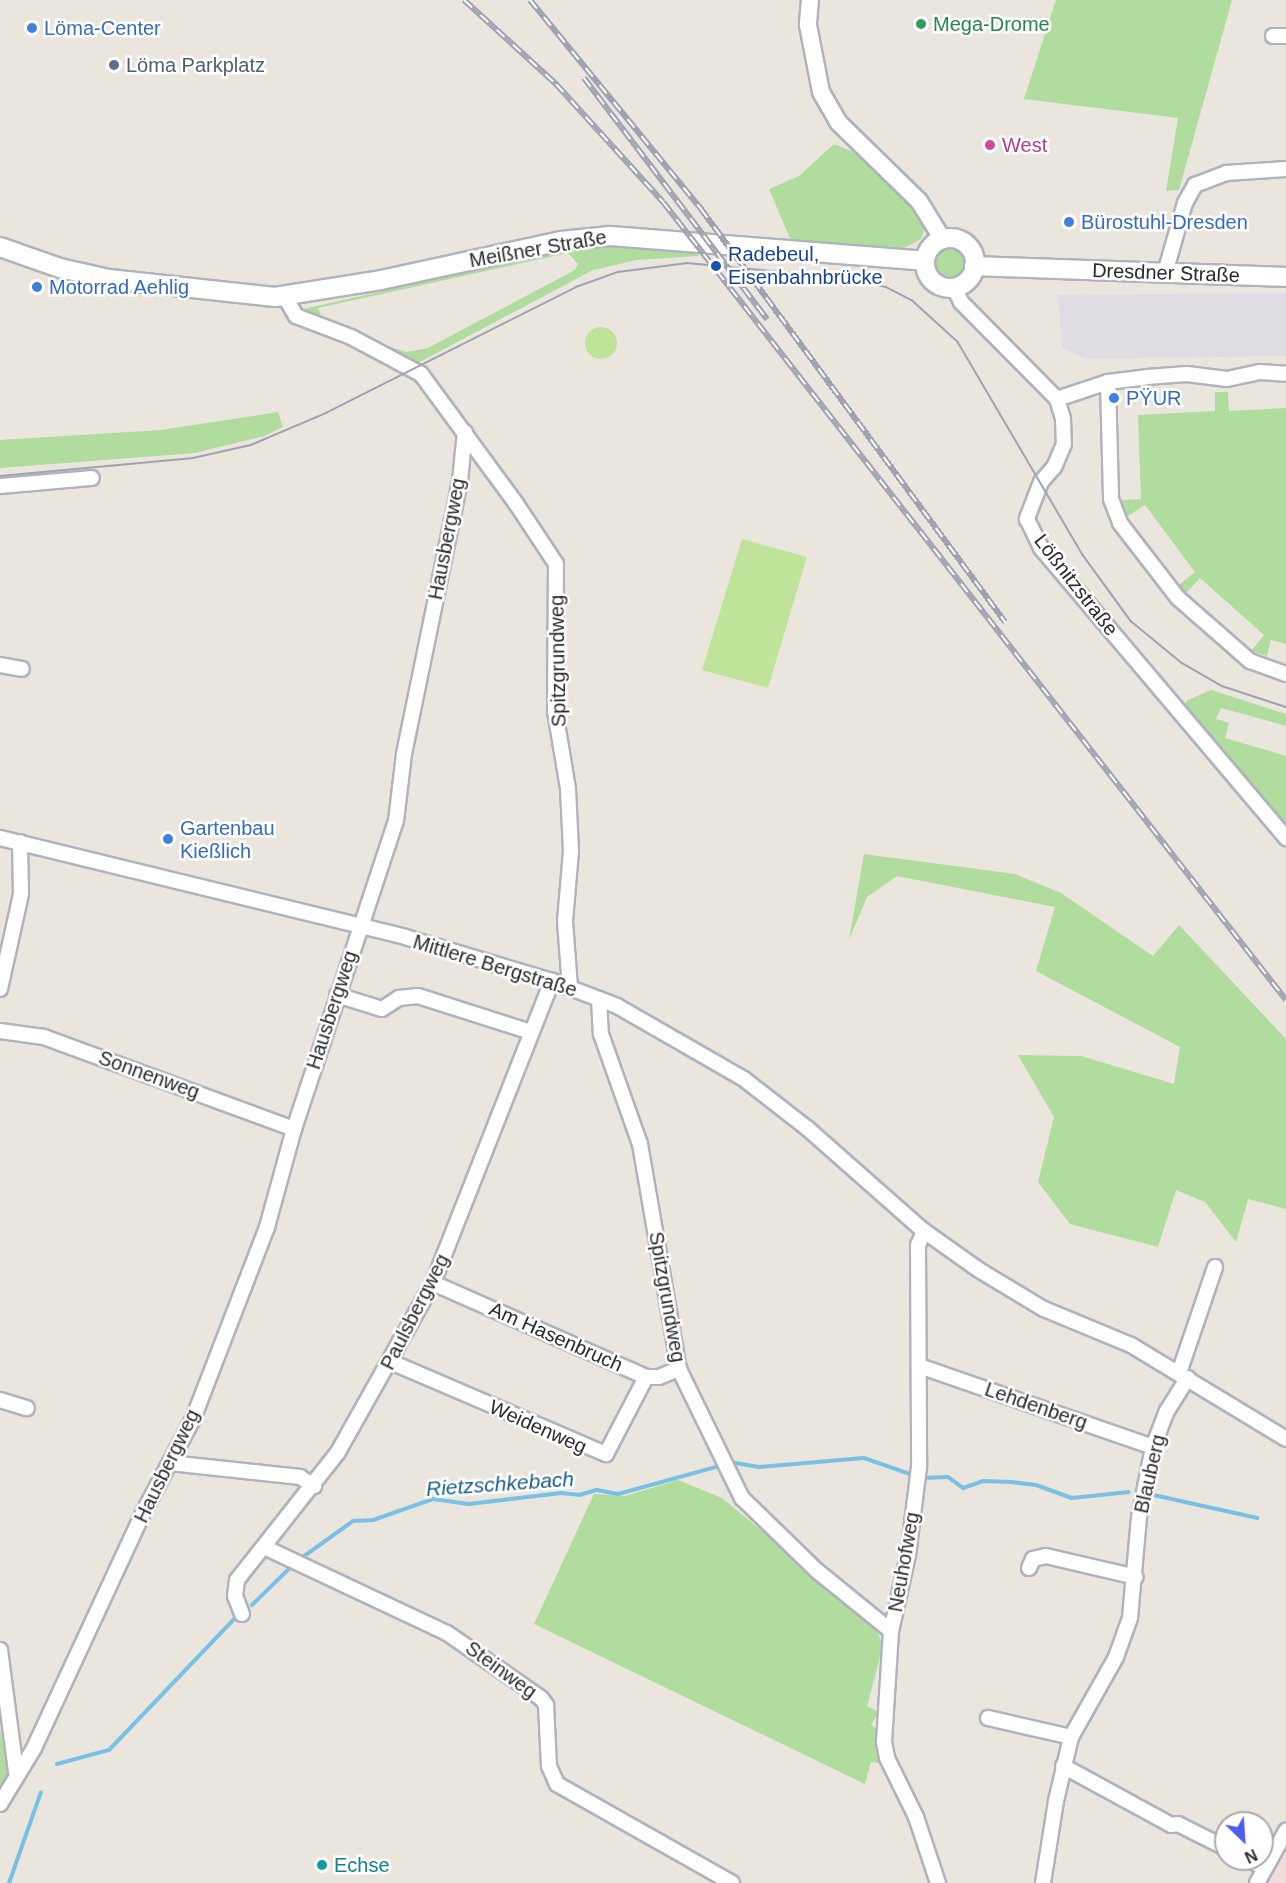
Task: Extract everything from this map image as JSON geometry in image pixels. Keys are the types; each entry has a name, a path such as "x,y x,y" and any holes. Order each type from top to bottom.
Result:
{"main road":[{"name":"Meißner Straße","path":"0,247 60,268 109,279 261,297 285,297 551,243 610,236 925,261"},
{"path":"943,240 965,245 974,266 968,280 954,288 933,282 925,261 931,248 943,240"},
{"name":"Dresdner Straße","path":"974,266 1286,277"}],"street":[{"path":"810,0 808,26 812,61 827,102 838,122 919,201 943,240"},
{"path":"1165,273 1185,203 1195,185 1226,173 1286,169"},
{"path":"954,288 962,302 1057,399 1108,382 1177,375 1227,379 1260,372 1286,374"},
{"path":"285,297 296,315 351,337 421,374 465,432"},
{"path":"1108,382 1111,499 1120,523 1178,598 1250,661 1286,674"},
{"name":"Lößnitzstraße","path":"1057,399 1063,419 1064,444 1054,467 1041,482 1027,519 1030,527 1041,548 1286,838"},
{"name":"Hausbergweg","path":"0,1804 16,1772 34,1749 193,1419 267,1227 294,1129 359,926 396,821 404,753 460,481 465,432"},
{"name":"Spitzgrundweg","path":"465,432 556,564 555,711 568,800 571,857 565,921 570,988"},
{"path":"0,486 92,478"},
{"path":"0,665 22,669"},
{"name":"Mittlere Bergstraße","path":"0,838 359,926 552,981 599,999 676,1037 744,1079 807,1128 924,1231 1044,1309 1131,1345 1286,1439"},
{"path":"0,988 21,894 20,842"},
{"name":"Paulsbergweg","path":"242,1614 236,1596 237,1580 314,1486 391,1362 433,1283 552,981"},
{"path":"337,995 382,1009 399,998 418,996 531,1032"},
{"name":"Spitzgrundweg","path":"599,999 601,1034 640,1144 679,1369 742,1498 816,1570 891,1631"},
{"name":"Sonnenweg","path":"0,1031 44,1037 294,1129"},
{"name":"Neuhofweg","path":"924,1231 918,1245 919,1467 908,1555 891,1631 884,1742 887,1758 916,1817 938,1883"},
{"name":"Blauberg","path":"1043,1883 1063,1767 1071,1737 1122,1643 1130,1618 1136,1577 1139,1517 1153,1447 1183,1375 1215,1267"},
{"name":"Am Hasenbruch","path":"433,1283 646,1377 659,1377 679,1369"},
{"name":"Weidenweg","path":"391,1362 606,1455 646,1377"},
{"name":"Lehdenberg","path":"919,1366 1153,1447"},
{"path":"0,1400 27,1408"},
{"path":"170,1463 300,1477 314,1486"},
{"name":"Steinweg","path":"264,1547 447,1633 541,1698 546,1705 549,1766 557,1784 732,1883"},
{"path":"1029,1568 1033,1559 1046,1556 1136,1577"},
{"path":"0,1650 16,1772"},
{"path":"988,1718 1071,1737"},
{"path":"1063,1767 1162,1820 1178,1824 1214,1842"},
{"path":"1274,1852 1286,1831"}],"shaded area":[{"path":"1286,293 1286,356 1086,359 1062,348 1058,295"},
{"path":"1286,1850 1286,1883 1268,1883"}],"green space":[{"path":"1056,0 1232,0 1179,190 1166,191 1178,118 1024,99"},
{"path":"834,144 854,152 918,212 924,230 921,239 902,249 792,243 769,189 799,176"},
{"path":"627,245 692,249 699,256 637,260 593,270 416,364 299,310 565,250","holes":["568,253 578,264 575,270 428,348 407,352 392,348 322,318 318,308"]},
{"path":"950,245 962,251 968,263 962,275 950,281 938,275 932,263 938,251"},
{"path":"601,327 612,332 617,343 612,354 601,359 590,354 585,343 590,332"},
{"path":"1215,392 1228,392 1229,411 1286,408 1286,644 1271,640 1267,656 1251,651 1264,635 1200,578 1186,593 1179,585 1195,572 1145,505 1128,516 1119,500 1141,499 1138,415 1215,411"},
{"path":"278,412 283,427 264,436 195,453 0,468 0,440 161,430"},
{"path":"742,539 807,557 768,688 702,670"},
{"path":"1211,690 1286,714 1286,726 1221,708 1216,719 1229,723 1225,738 1286,756 1286,827 1183,707 1188,700"},
{"path":"864,854 1015,874 1061,893 1153,956 1179,925 1286,1039 1286,1209 1248,1199 1236,1242 1205,1202 1176,1190 1158,1247 1070,1224 1038,1182 1054,1117 1018,1055 1081,1056 1174,1084 1180,1047 1036,971 1055,907 897,876 867,897 849,940"},
{"path":"678,1480 722,1498 874,1624 883,1646 867,1706 879,1712 871,1725 879,1729 884,1764 871,1762 865,1784 534,1624 594,1494 625,1496"},
{"path":"0,1729 9,1771 0,1793"}],"waterway":[{"name":"Rietzschkebach","path":"730,1462 759,1467 864,1458 913,1475"},
{"name":"Rietzschkebach","path":"300,1559 353,1521 373,1520 433,1499 469,1504 561,1493 579,1495 597,1490 618,1494 716,1467"},
{"name":"Rietzschkebach","path":"922,1478 948,1477 963,1488 983,1481 1036,1485 1072,1498 1129,1492"},
{"path":"1149,1494 1257,1518"},
{"name":"Rietzschkebach","path":"252,1605 291,1567"},
{"name":"Rietzschkebach","path":"57,1764 109,1750 235,1618"},
{"name":"Rietzschkebach","path":"9,1883 41,1792"}],"tram line":[{"path":"0,476 193,458 251,445 326,413 576,287 618,272 687,263 847,278 886,287 913,301 958,342 1083,555 1131,621 1182,663 1222,686 1286,707"}],"railway":[{"path":"464,0 556,84 663,202 1286,1000"},
{"path":"530,0 701,209 1005,622"},
{"path":"584,78 767,319"}],"place":[{"name":"Mega-Drome","path":"921,24"},
{"name":"Löma-Center","path":"32,28"},
{"name":"Löma Parkplatz","path":"114,65"},
{"name":"West","path":"990,145"},
{"name":"Bürostuhl-Dresden","path":"1069,222"},
{"name":"Radebeul, Eisenbahnbrücke","path":"716,266"},
{"name":"Motorrad Aehlig","path":"37,287"},
{"name":"PŸUR","path":"1114,398"},
{"name":"Gartenbau Kießlich","path":"168,839"},
{"name":"Echse","path":"322,1865"}]}
